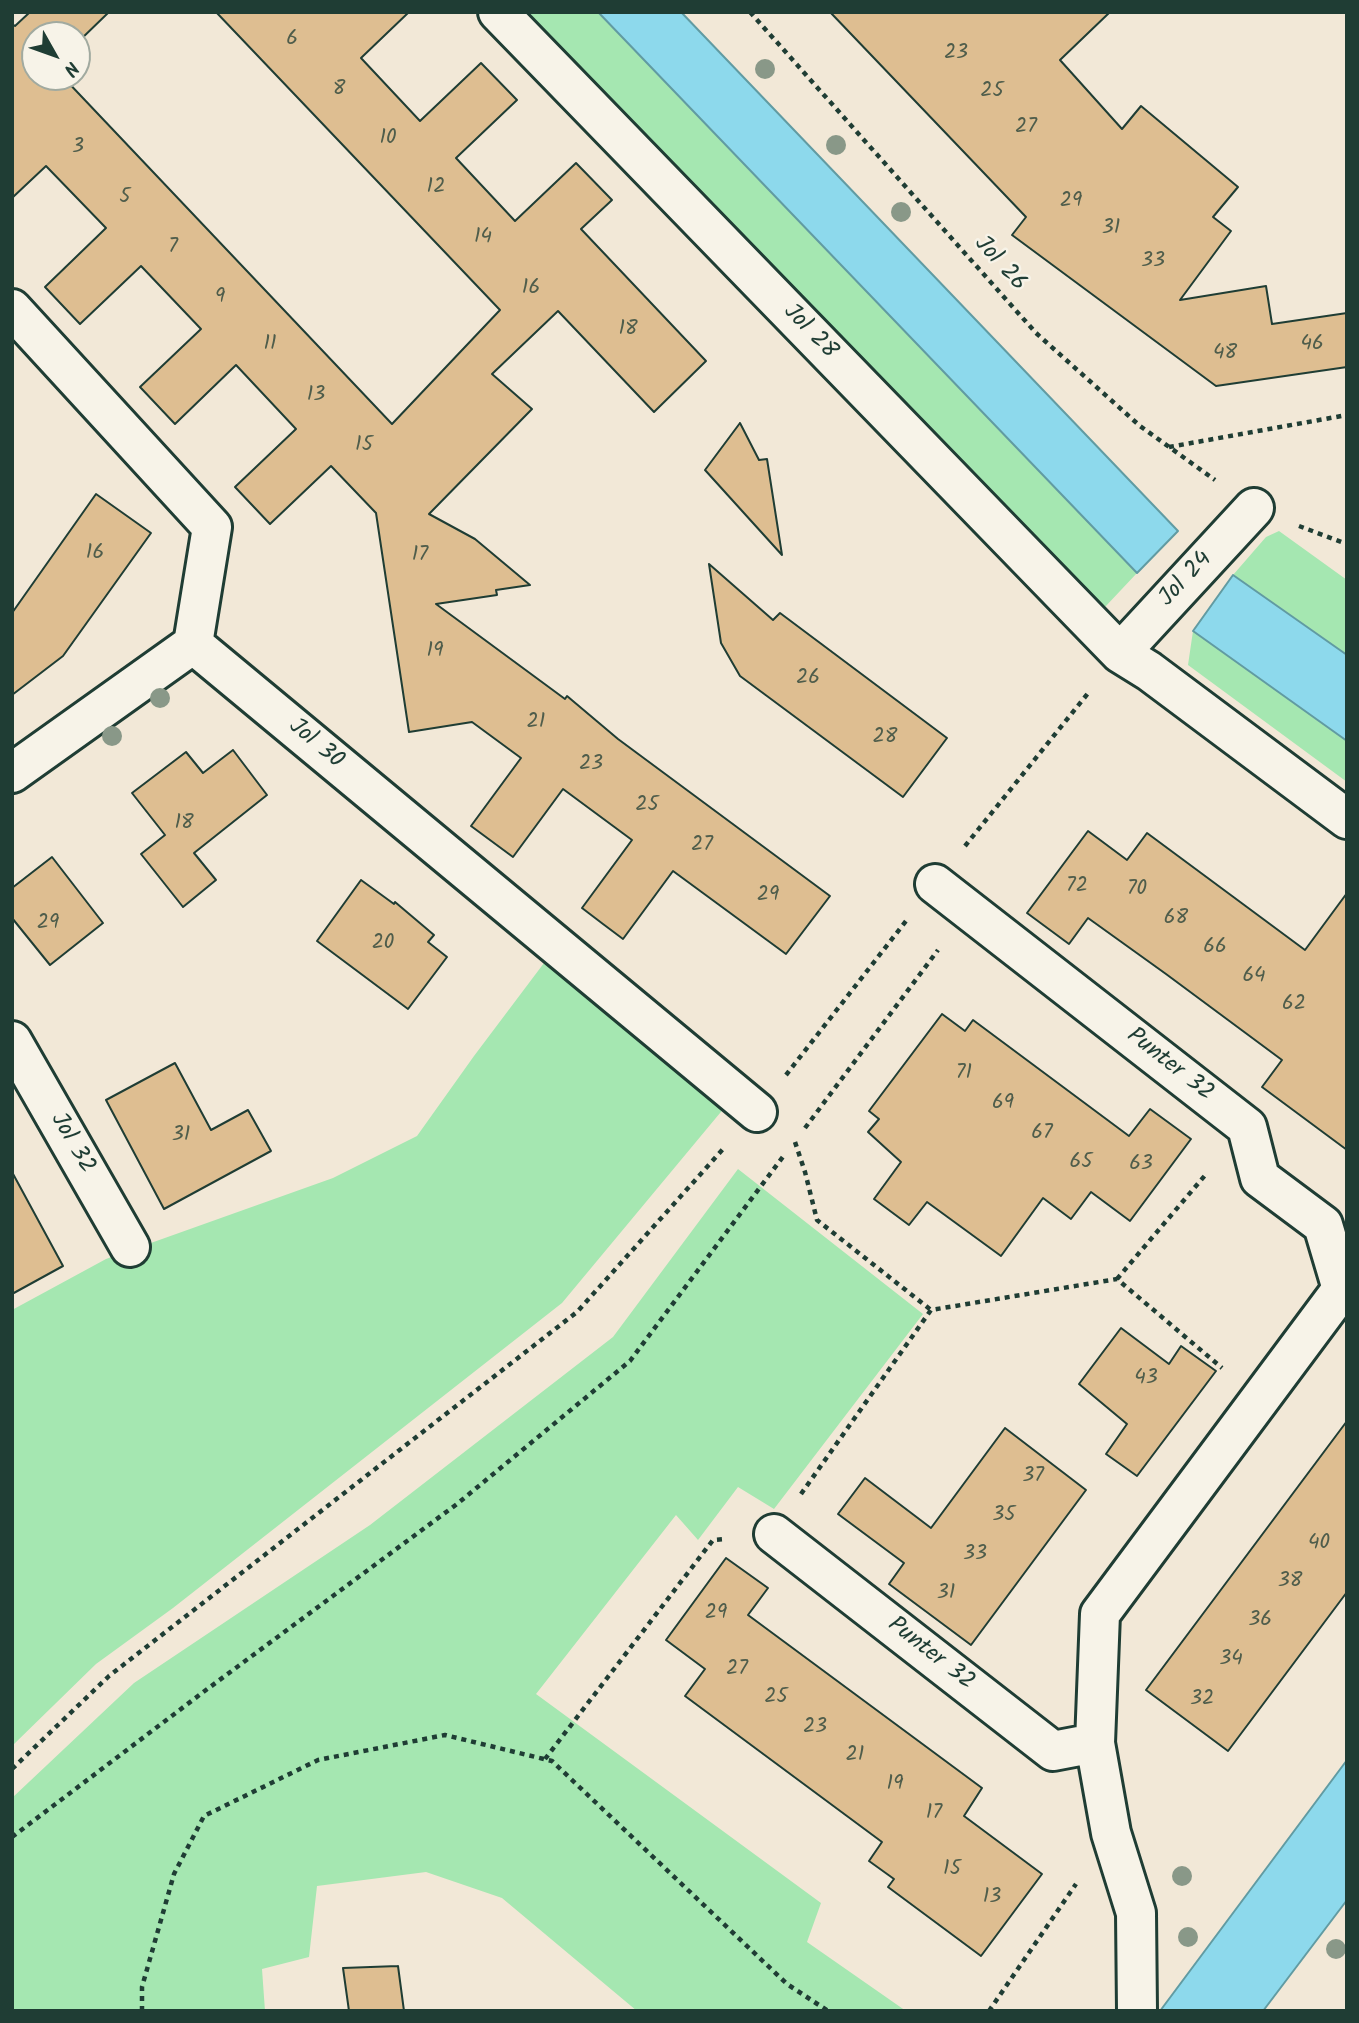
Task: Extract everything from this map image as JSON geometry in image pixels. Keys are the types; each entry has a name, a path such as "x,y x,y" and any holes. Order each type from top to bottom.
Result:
{"street":[{"name":"Jol 28","path":"498,12 1120,653"},
{"path":"12,309 212,527 193,644 12,773"},
{"name":"Jol 24","path":"1120,653 1243,519"},
{"name":"Jol 30","path":"193,644 757,1112"},
{"path":"1120,653 1347,819"},
{"name":"Punter 32","path":"935,884 1247,1127"},
{"name":"Jol 32","path":"12,1041 130,1247"},
{"path":"1137,2011 1136,1913 1111,1833 1095,1743 1100,1614 1345,1290 1323,1225 1260,1178 1247,1127"},
{"name":"Punter 32","path":"774,1534 1053,1751 1095,1743"}],"path":[{"name":"Jol 26","path":"750,12 1036,333 1140,426 1169,447 1243,519"},
{"path":"1169,447 1347,415"},
{"path":"13,1766 110,1676 577,1312 757,1112 1120,653"},
{"path":"12,1837 457,1504 631,1362 969,909"},
{"path":"757,1112 794,1141 817,1220 931,1310"},
{"path":"545,1759 713,1540 774,1534 931,1310 1116,1279 1247,1127"},
{"path":"1116,1279 1260,1400"},
{"path":"142,2011 142,1987 174,1874 204,1816 318,1760 445,1735 552,1761 787,1984 828,2011"},
{"path":"989,2011 1111,1833"}],"green space":[{"path":"504,12 598,12 1137,573 1105,607 1061,575"},
{"path":"1279,531 1347,580 1347,655 1233,575 1266,537"},
{"path":"1193,631 1347,741 1347,782 1188,665"},
{"path":"544,963 725,1107 562,1303 173,1608 96,1664 12,1746 12,1310 106,1259 333,1178 417,1136"},
{"path":"738,1169 923,1314 774,1509 738,1487 698,1540 676,1515 536,1694 821,1903 807,1942 906,2011 637,2011 502,1898 426,1872 317,1886 309,1957 262,1969 265,2011 12,2011 12,1798 134,1683 370,1525 613,1337"}],"water":[{"path":"598,12 681,12 1178,531 1137,573"},
{"path":"1233,575 1347,655 1347,741 1193,631"},
{"path":"1347,1760 1347,1900 1263,2011 1160,2011"}],"building":[{"path":"30,12 109,12 91,29 91,21 21,21 21,91 76,91 392,424 500,310 216,12 409,12 361,58 420,121 481,63 517,100 456,158 515,221 576,163 612,200 581,229 706,361 654,412 558,311 492,374 532,409 429,514 475,539 530,585 496,590 497,595 436,604 565,699 567,696 618,739 830,896 786,954 673,871 623,939 582,908 632,840 563,789 513,857 471,826 521,758 472,722 409,732 376,513 331,466 270,524 235,487 296,429 236,365 175,424 140,387 201,329 141,266 80,324 45,287 106,228 46,166 12,198 12,24 15,26"},
{"path":"830,12 1110,12 1060,60 1122,129 1141,106 1238,187 1213,217 1231,231 1180,300 1266,286 1272,324 1347,313 1347,367 1216,386 1012,235 1026,217"},
{"path":"740,423 759,460 767,459 782,555 705,470"},
{"path":"96,494 151,533 63,656 12,695 12,613"},
{"path":"709,564 773,620 780,613 947,738 903,797 740,676 721,643"},
{"path":"233,750 267,795 194,853 216,880 183,907 141,854 165,835 132,793 186,752 203,773"},
{"path":"1088,831 1127,860 1147,833 1305,950 1347,893 1347,1150 1262,1087 1282,1060 1166,974 1088,918 1069,944 1027,913"},
{"path":"52,857 103,923 50,965 12,918 12,888"},
{"path":"361,880 394,904 395,902 434,935 428,942 447,957 408,1009 317,941"},
{"path":"942,1014 965,1031 973,1020 1129,1136 1150,1109 1191,1139 1130,1221 1091,1192 1071,1219 1043,1198 1001,1256 927,1202 909,1225 874,1199 901,1162 868,1132 879,1119 869,1111"},
{"path":"175,1063 211,1130 248,1110 271,1151 164,1209 106,1100"},
{"path":"12,1172 63,1266 12,1294"},
{"path":"1121,1328 1169,1364 1181,1346 1216,1371 1137,1476 1106,1454 1127,1424 1079,1384"},
{"path":"1347,1421 1347,1592 1228,1751 1146,1690"},
{"path":"1005,1428 1086,1490 971,1645 889,1584 904,1563 838,1514 865,1478 931,1528"},
{"path":"726,1558 768,1588 748,1615 982,1788 964,1816 1042,1874 981,1956 888,1887 894,1879 869,1861 882,1842 685,1696 705,1669 666,1640"},
{"path":"398,1966 404,2011 349,2011 343,1968"}]}
